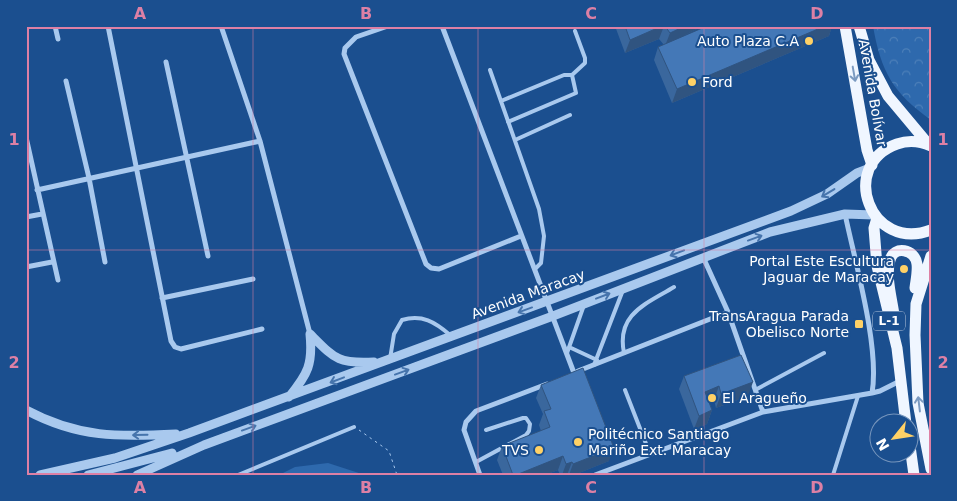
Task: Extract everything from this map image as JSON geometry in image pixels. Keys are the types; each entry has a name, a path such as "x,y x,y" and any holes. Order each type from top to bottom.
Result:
{"main road":[{"name":"Avenida Bolívar","path":"845,26 871,166"},
{"name":"Avenida Bolívar","path":"859,26 869,60 888,96 930,145"},
{"path":"871,166 880,154 890,146 903,142 930,145"},
{"name":"L-1","path":"871,166 866,184 867,200 875,216 877,266 897,348 905,414"},
{"path":"875,216 884,225 903,234 914,235 931,230"},
{"path":"897,348 888,267 890,257 897,251 906,250 914,255 917,264 916,304"},
{"name":"L-1","path":"931,256 916,304 918,403 931,469"}],"street":[{"path":"55,26 58,39"},
{"path":"108,26 171,341 175,347 181,349 262,329"},
{"path":"221,26 260,141 310,334 312,354 309,368 288,398"},
{"path":"388,26 356,37 345,48 344,54 346,64 426,264 431,268 439,269 521,236"},
{"path":"442,26 574,373"},
{"path":"166,62 208,256"},
{"path":"66,81 89,178 104,262"},
{"path":"26,138 29,166 38,190 52,262 58,280"},
{"path":"38,190 260,141"},
{"name":"Avenida Maracay","path":"40,475 115,458 189,433 791,212 828,194 857,173 871,166"},
{"path":"26,218 42,214"},
{"path":"846,214 870,337 874,378 872,393"},
{"name":"Avenida Maracay","path":"204,445 553,316 770,232 846,214 875,216"},
{"path":"703,257 728,312 757,389 763,412"},
{"path":"26,267 52,262"},
{"path":"162,298 253,279"},
{"path":"566,376 728,312"},
{"path":"310,334 339,360 350,364 386,361"},
{"path":"480,475 464,430 471,416 476,411 556,380"},
{"path":"595,475 763,412 872,393 900,381"},
{"path":"26,410 65,428 101,435 140,436 189,433"},
{"path":"88,475 204,445"},
{"path":"137,475 204,445"}],"lane":[{"path":"501,101 564,75 572,75 585,63 575,31"},
{"path":"490,70 539,209 544,236 541,263 535,269"},
{"path":"508,122 576,94 572,75"},
{"path":"515,140 570,115"},
{"path":"624,353 622,337 632,312 674,287"},
{"path":"569,347 595,363 624,288"},
{"path":"567,353 585,303"},
{"path":"386,361 394,334 402,320 420,317 438,325 451,337"},
{"path":"757,389 824,353"},
{"path":"625,390 650,454"},
{"path":"833,475 858,396"},
{"path":"476,462 526,435 530,424 526,418 523,418 486,430"},
{"path":"238,475 354,427"}],"path":[{"path":"354,427 389,451 397,475"}],"green space":[{"path":"873,26 931,26 931,120 898,91 891,80 880,56"},
{"path":"328,463 365,475 279,475 295,467"}],"building":[{"path":"625,26 662,26 630,40"},
{"path":"665,26 685,26 670,33"},
{"name":"Ford","path":"707,26 825,26 677,89 658,47"},
{"path":"741,355 753,382 721,394 719,386 705,392 712,410 699,416 684,376"},
{"path":"583,368 614,448 573,464 572,462 566,464 563,456 513,475 502,446 550,427 544,411 551,409 541,385"}],"place":[{"name":"Auto Plaza C.A","path":"809,41"},
{"name":"Ford","path":"692,82"},
{"name":"Portal Este Escultura Jaguar de Maracay","path":"904,269"},
{"name":"TransAragua Parada Obelisco Norte","path":"859,324"},
{"name":"El Aragueño","path":"712,398"},
{"name":"Politécnico Santiago Mariño Ext. Maracay","path":"578,442"},
{"name":"TVS","path":"539,450"}]}
